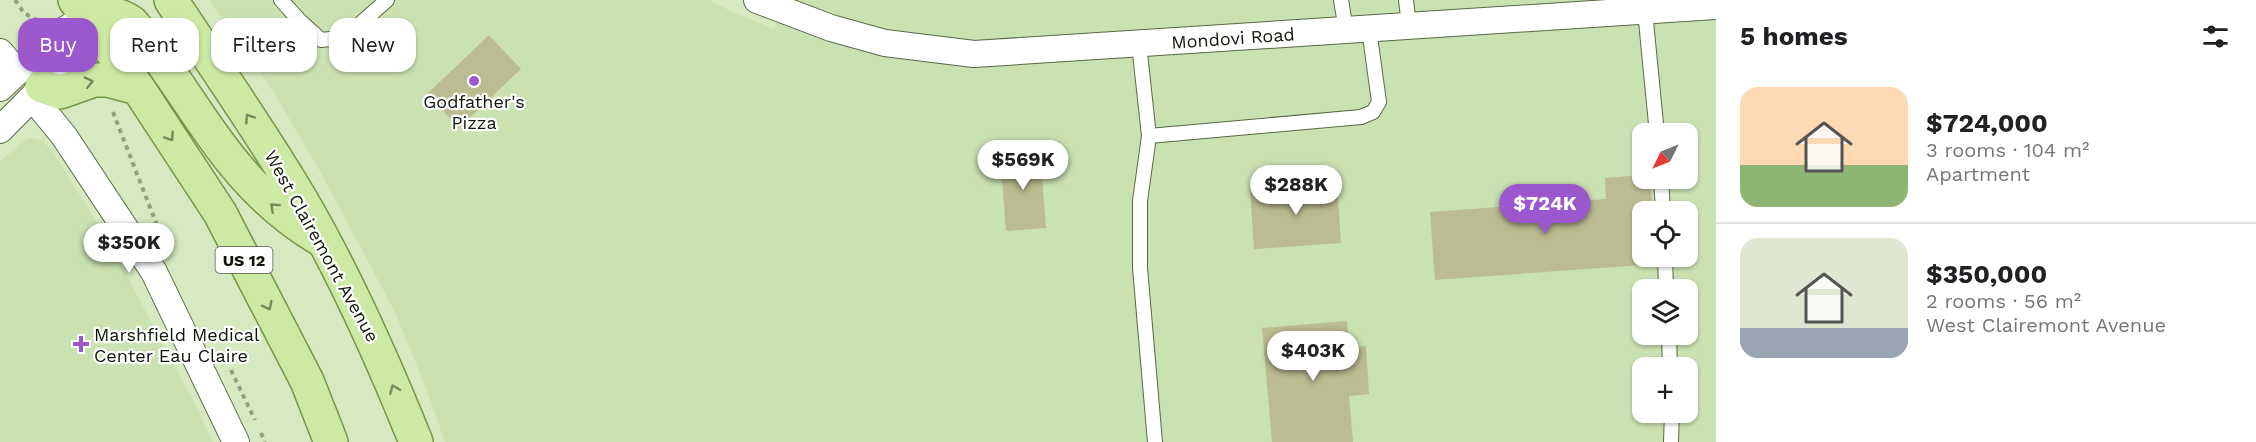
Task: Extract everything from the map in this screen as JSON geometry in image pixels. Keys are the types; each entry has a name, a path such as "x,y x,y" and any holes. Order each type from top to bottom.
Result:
{"main road":[{"name":"West Clairemont Avenue","path":"171,0 260,134 303,204 376,345 416,442"},
{"path":"81,8 123,16 132,23 247,180 276,210 322,240"},
{"name":"US 12","path":"81,8 138,88 220,213 307,381 331,442"},
{"path":"23,86 60,92 94,80 116,81 138,88"}],"street":[{"name":"Mondovi Road","path":"757,0 831,28 885,43 974,54 1357,30 1616,6 1645,10 1716,6"},
{"path":"23,86 64,64 81,8"},
{"path":"0,52 23,86 64,136 154,272 237,442"},
{"path":"0,130 32,72"}],"lane":[{"path":"281,0 321,40 340,38 352,31 387,0"},
{"path":"1149,136 1361,117 1373,112 1379,102 1357,30 1341,0"},
{"path":"1406,0 1409,26"},
{"path":"1645,10 1656,123"},
{"path":"1139,44 1149,136 1140,201 1140,268 1155,442"},
{"path":"1671,442 1672,423"}],"path":[{"path":"15,0 24,13 33,18"},
{"path":"94,80 119,123 164,241"},
{"path":"229,366 265,442"}],"shaded area":[{"path":"209,0 710,0 774,29 786,0 1716,0 1716,442 445,442 395,312 320,171 260,72 317,72 317,18 222,18"},
{"name":"Marshfield Medical Center Eau Claire","path":"31,138 43,141 52,151 105,235 213,442 0,442 0,162 23,141"}],"building":[{"name":"Godfather's Pizza","path":"489,35 521,69 459,128 427,94"},
{"path":"1040,151 1046,228 1006,231 1000,154"},
{"path":"1632,176 1632,189 1651,189 1652,201 1632,201 1632,266 1435,280 1430,212 1606,199 1605,178"},
{"path":"1337,182 1341,243 1254,249 1250,188"},
{"path":"1347,321 1349,348 1366,346 1369,394 1349,396 1353,442 1272,442 1262,328"}],"place":[{"name":"Godfather's Pizza","path":"474,81"},
{"name":"Marshfield Medical Center Eau Claire","path":"81,344"}]}
